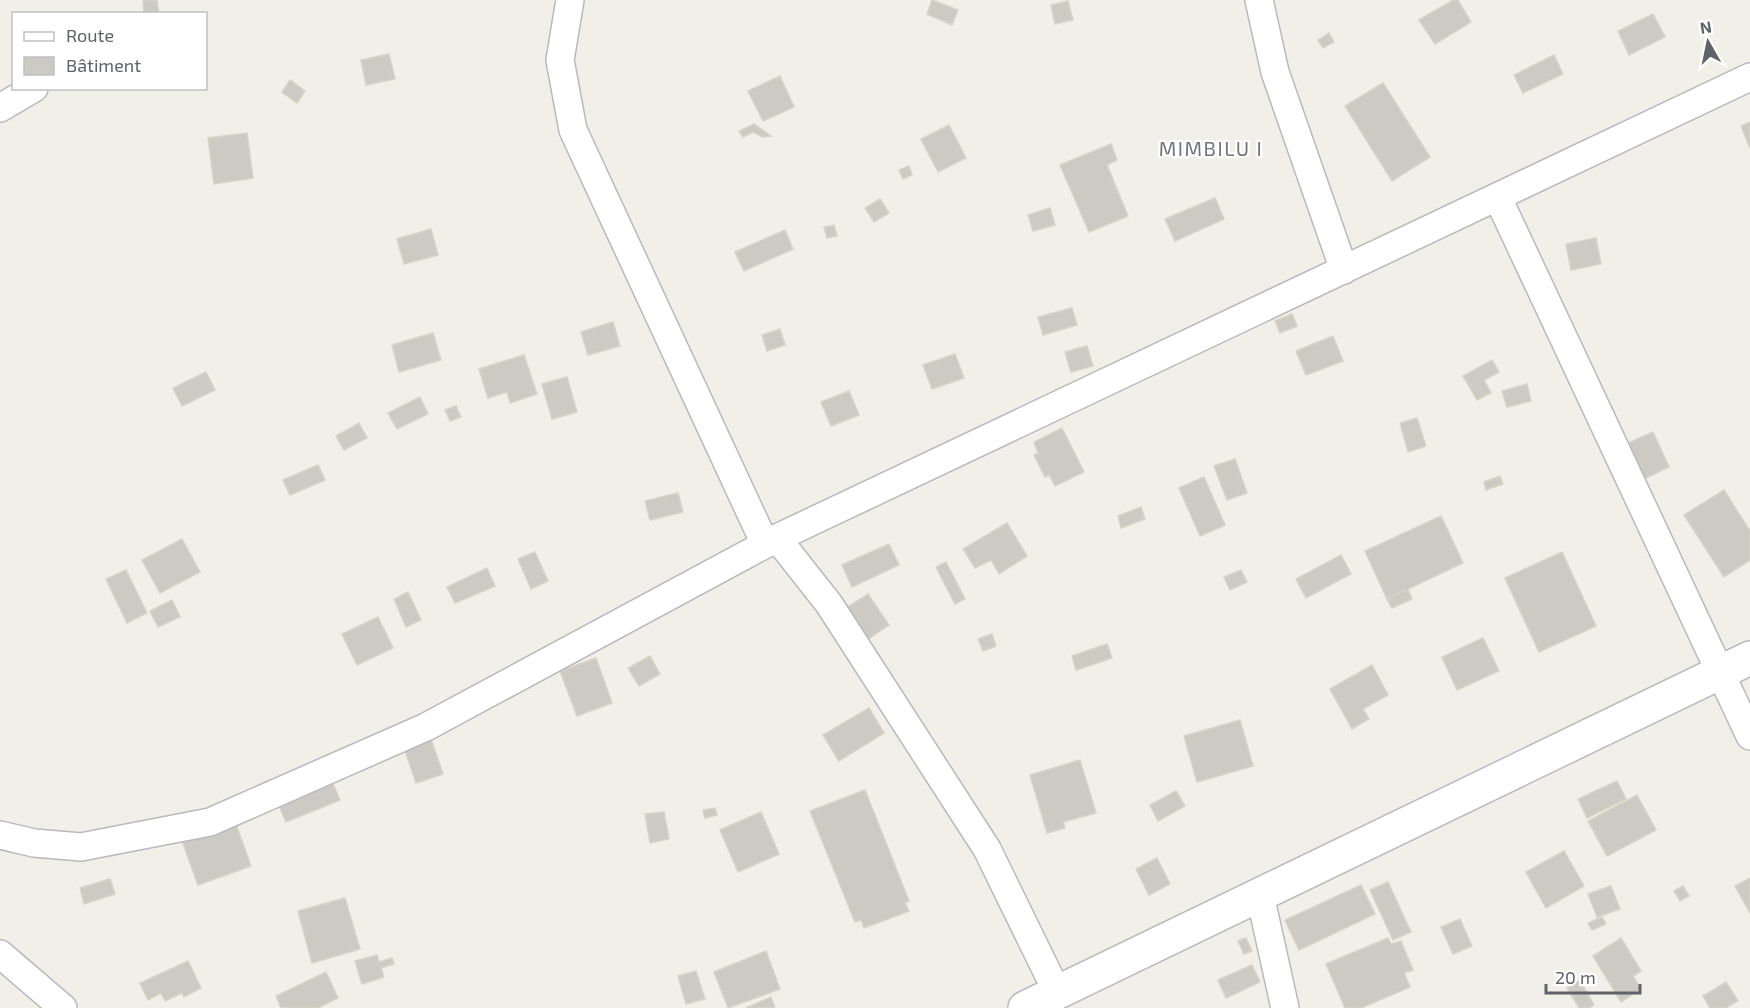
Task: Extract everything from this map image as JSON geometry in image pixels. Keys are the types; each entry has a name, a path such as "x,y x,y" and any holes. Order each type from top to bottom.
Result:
{"main road":[{"path":"1025,1008 1750,658"}],"street":[{"path":"570,0 560,60 573,130 771,541 829,604 987,849 1057,992"},
{"path":"1259,0 1275,72 1344,270"},
{"path":"0,835 34,843 81,847 210,822 426,727 771,541 1750,77"},
{"path":"0,108 31,90"},
{"path":"1498,198 1718,673 1750,736"},
{"path":"1260,895 1286,1008"},
{"path":"0,954 63,1008"}],"building":[{"path":"143,0 157,0 159,12 144,12"},
{"path":"932,0 958,10 952,25 927,14"},
{"path":"1453,0 1458,0 1471,22 1435,44 1419,20"},
{"path":"1068,1 1073,20 1055,24 1051,5"},
{"path":"1653,14 1665,37 1629,55 1618,31"},
{"path":"1329,33 1334,42 1323,48 1318,40"},
{"path":"389,54 395,79 366,85 361,60"},
{"path":"1554,55 1563,74 1523,93 1514,75"},
{"path":"780,76 794,107 763,121 748,91"},
{"path":"290,80 305,91 297,103 282,92"},
{"path":"1383,83 1430,157 1392,181 1345,106"},
{"path":"1750,122 1750,148 1741,126"},
{"path":"754,124 771,136 763,137 753,132 743,137 739,131"},
{"path":"949,125 966,158 938,172 921,139"},
{"path":"247,133 253,178 214,184 208,138"},
{"path":"1111,144 1117,160 1107,165 1128,216 1089,232 1060,165"},
{"path":"909,166 912,175 903,179 899,170"},
{"path":"1215,198 1224,219 1175,241 1165,219"},
{"path":"880,199 889,213 874,222 865,208"},
{"path":"1050,208 1055,225 1033,231 1028,215"},
{"path":"834,225 837,236 827,238 824,227"},
{"path":"431,229 438,255 404,264 397,239"},
{"path":"785,230 793,249 744,271 735,252"},
{"path":"1596,238 1601,264 1571,270 1566,244"},
{"path":"1072,308 1077,325 1043,335 1038,317"},
{"path":"1292,314 1297,326 1280,333 1275,321"},
{"path":"613,322 620,346 588,355 581,332"},
{"path":"780,329 785,345 767,351 762,335"},
{"path":"433,333 441,360 399,372 392,345"},
{"path":"1333,336 1343,361 1306,375 1296,351"},
{"path":"1087,346 1093,366 1071,372 1065,352"},
{"path":"955,354 964,378 932,389 923,365"},
{"path":"524,355 537,394 510,403 507,392 488,398 479,369"},
{"path":"1492,360 1499,372 1484,380 1491,393 1477,400 1463,376"},
{"path":"206,372 215,390 182,406 173,388"},
{"path":"567,377 577,412 552,419 542,384"},
{"path":"1527,384 1531,401 1507,407 1502,391"},
{"path":"849,391 859,415 831,426 821,402"},
{"path":"420,397 428,414 397,429 388,413"},
{"path":"456,406 461,417 450,421 445,410"},
{"path":"1417,418 1426,446 1408,452 1400,423"},
{"path":"359,423 367,438 344,450 336,436"},
{"path":"1062,428 1084,472 1055,486 1049,475 1045,477 1034,455 1038,453 1034,442"},
{"path":"1653,432 1669,467 1642,480 1626,444"},
{"path":"1235,459 1247,493 1227,500 1214,466"},
{"path":"318,465 325,480 290,495 283,480"},
{"path":"1500,476 1503,484 1486,490 1484,482"},
{"path":"1204,477 1225,525 1200,536 1179,488"},
{"path":"1724,490 1750,531 1750,560 1724,577 1684,515"},
{"path":"678,493 683,512 650,520 645,501"},
{"path":"1141,507 1145,519 1121,528 1118,516"},
{"path":"1441,516 1463,563 1387,599 1365,551"},
{"path":"1007,523 1027,556 999,574 991,560 975,568 963,549"},
{"path":"182,539 200,572 160,593 142,560"},
{"path":"889,544 899,565 852,587 842,565"},
{"path":"535,552 548,581 531,589 518,559"},
{"path":"1562,552 1596,626 1539,652 1505,578"},
{"path":"1341,555 1351,574 1306,598 1296,579"},
{"path":"946,562 965,599 955,604 936,567"},
{"path":"487,568 495,586 455,603 447,587"},
{"path":"126,570 147,613 127,623 106,579"},
{"path":"1241,570 1247,582 1230,590 1224,577"},
{"path":"1408,589 1412,599 1392,608 1387,599"},
{"path":"408,592 421,620 406,627 394,599"},
{"path":"868,594 889,625 861,644 840,612"},
{"path":"172,600 180,617 158,627 150,611"},
{"path":"378,617 393,648 357,665 342,634"},
{"path":"992,634 996,646 983,651 978,639"},
{"path":"1483,638 1499,671 1457,690 1442,657"},
{"path":"1107,644 1112,658 1076,670 1072,656"},
{"path":"650,656 660,674 639,686 628,668"},
{"path":"596,658 612,703 577,716 560,671"},
{"path":"1372,665 1388,695 1363,709 1369,719 1352,729 1330,689"},
{"path":"869,708 884,733 839,761 823,735"},
{"path":"1240,720 1253,766 1197,782 1184,736"},
{"path":"431,739 443,774 416,783 404,748"},
{"path":"1080,760 1096,813 1063,822 1065,828 1047,833 1030,775"},
{"path":"328,772 340,800 286,822 274,794"},
{"path":"1617,781 1626,799 1587,818 1578,799"},
{"path":"865,790 909,901 905,903 909,911 864,928 861,920 855,922 810,811"},
{"path":"1176,791 1185,806 1158,821 1150,805"},
{"path":"1637,795 1656,830 1607,856 1588,821"},
{"path":"715,808 717,815 705,818 703,810"},
{"path":"664,812 669,839 650,843 645,814"},
{"path":"761,812 779,854 738,872 720,830"},
{"path":"234,819 251,866 198,885 181,838"},
{"path":"1564,851 1584,886 1546,908 1526,872"},
{"path":"1157,858 1170,884 1149,895 1136,869"},
{"path":"1750,878 1750,913 1735,886"},
{"path":"110,879 115,894 84,904 80,888"},
{"path":"1388,882 1411,932 1393,940 1370,890"},
{"path":"1361,885 1375,914 1299,950 1285,920"},
{"path":"1611,886 1620,909 1597,917 1588,894"},
{"path":"1683,886 1689,896 1680,901 1674,891"},
{"path":"345,898 360,949 312,963 298,911"},
{"path":"1602,917 1606,924 1592,930 1588,923"},
{"path":"1460,919 1472,946 1453,954 1441,927"},
{"path":"1246,938 1252,951 1244,954 1238,941"},
{"path":"1388,938 1391,944 1401,941 1413,970 1404,973 1410,987 1361,1008 1345,1008 1326,964"},
{"path":"1621,938 1641,971 1633,976 1641,989 1621,1002 1593,956"},
{"path":"766,951 780,989 728,1008 714,972"},
{"path":"377,955 379,962 392,958 394,964 381,968 384,977 362,984 355,961"},
{"path":"188,961 201,988 184,997 182,993 165,1001 161,993 148,1000 140,983"},
{"path":"1252,965 1260,982 1226,998 1218,980"},
{"path":"696,971 705,999 686,1004 678,976"},
{"path":"326,972 338,998 318,1008 281,1008 276,996"},
{"path":"1580,980 1594,1005 1589,1008 1579,1008 1567,988"},
{"path":"1726,982 1738,1001 1726,1008 1710,1008 1703,996"},
{"path":"771,997 775,1008 746,1008"}],"district":[{"name":"MIMBILU I","path":"1211,148"}]}
